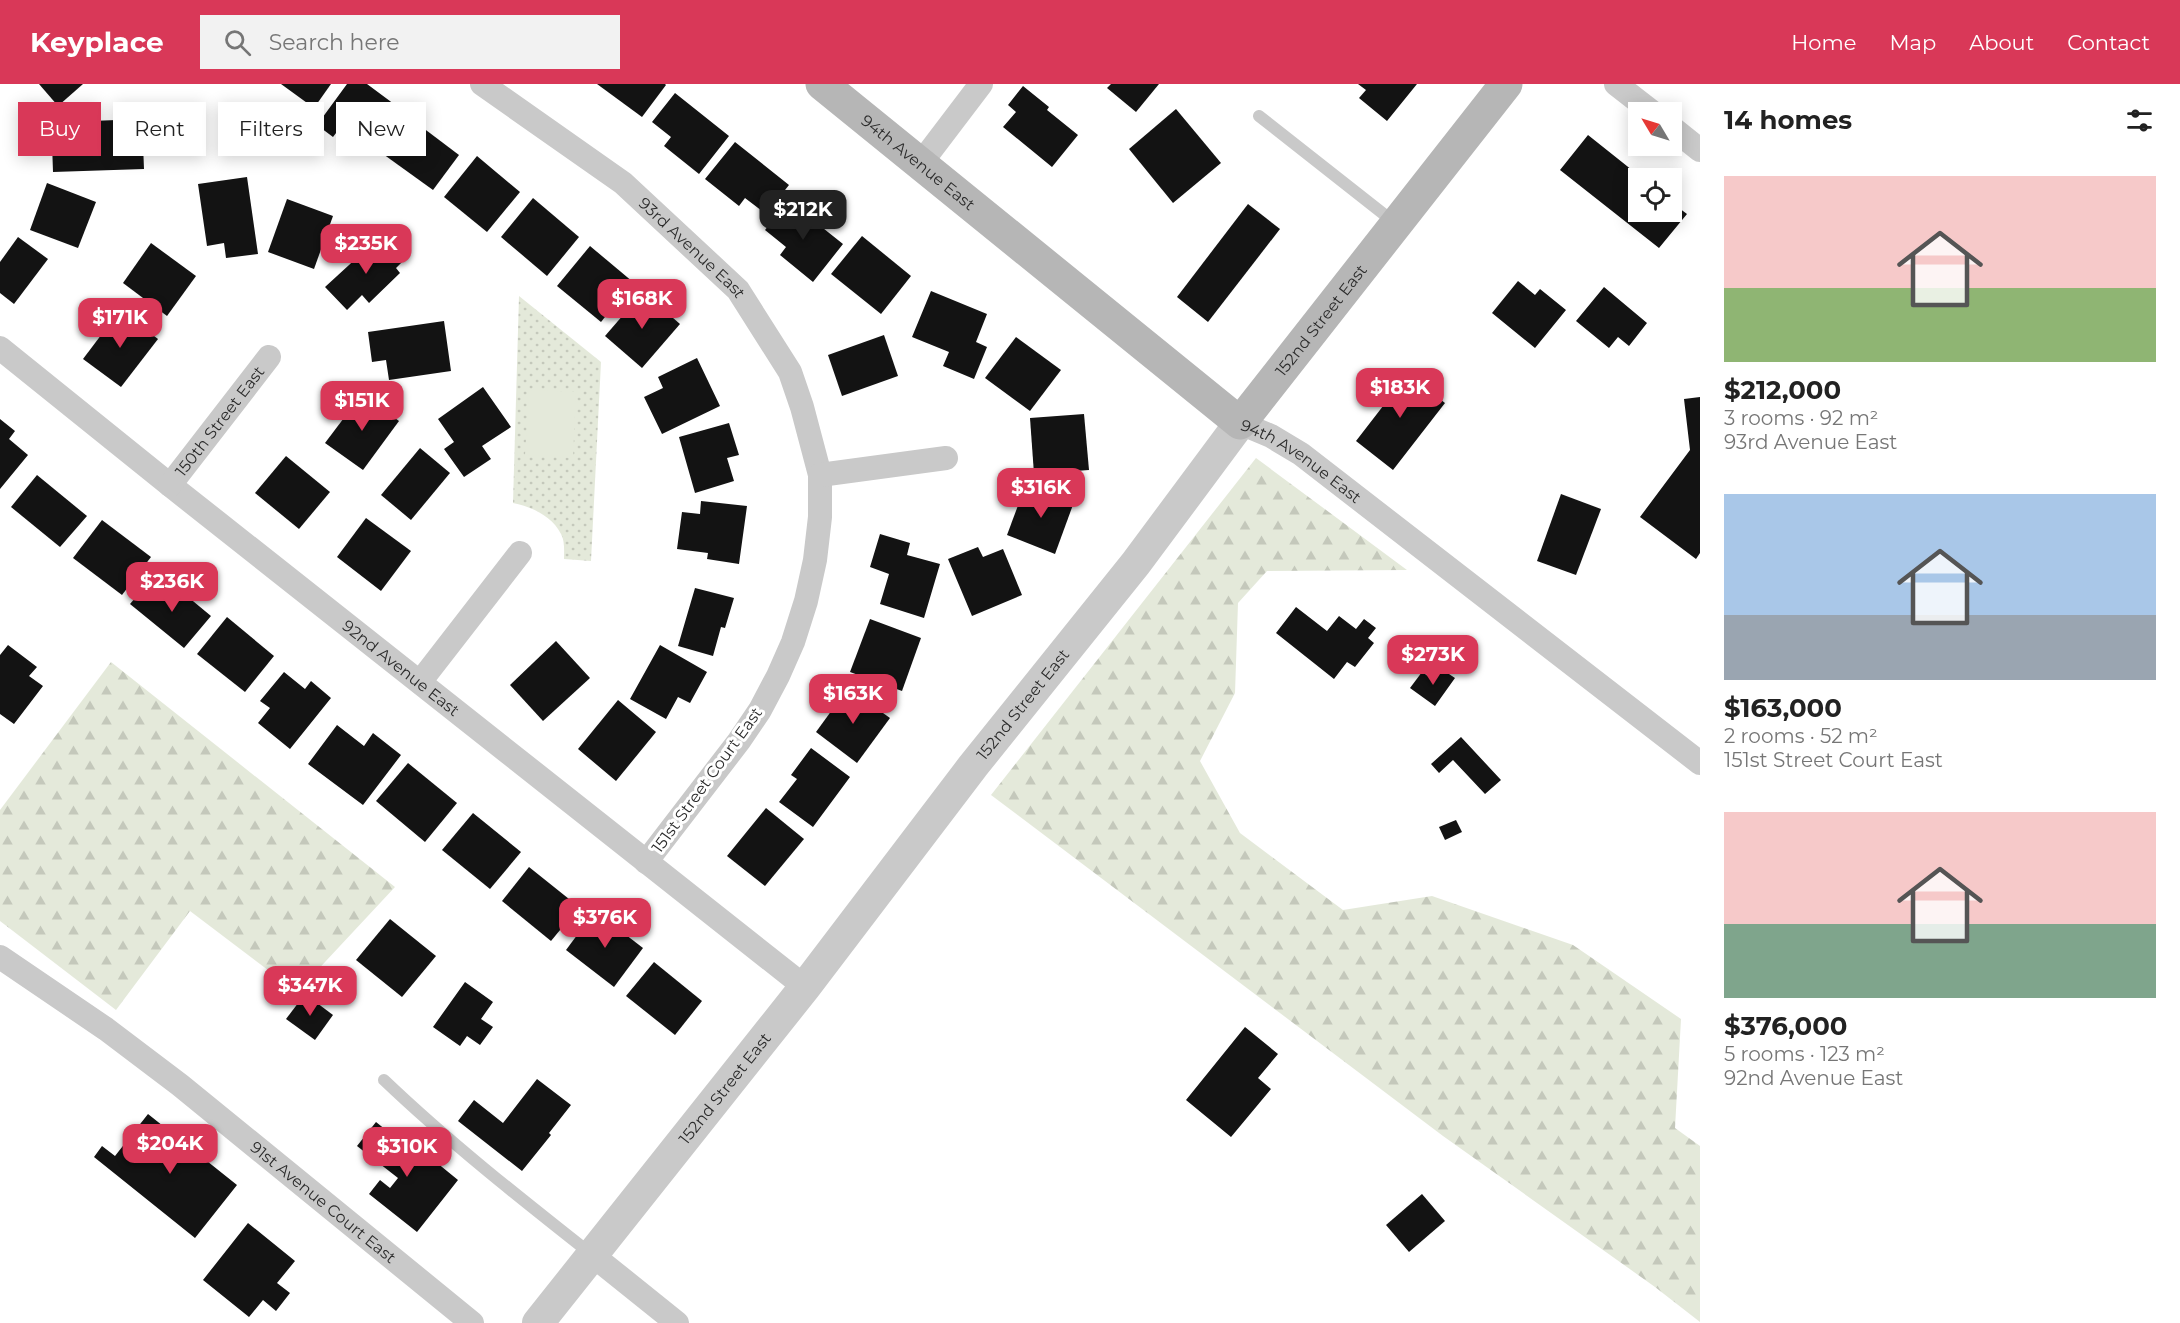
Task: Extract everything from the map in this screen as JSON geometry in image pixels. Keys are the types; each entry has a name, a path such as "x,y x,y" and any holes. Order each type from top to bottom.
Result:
{"main road":[{"name":"94th Avenue East","path":"822,84 1240,423"},
{"name":"152nd Street East","path":"1240,423 1506,84"}],"street":[{"name":"93rd Avenue East","path":"482,84 623,183 738,290 790,372 820,475"},
{"path":"921,163 981,84"},
{"path":"1616,84 1639,102"},
{"path":"1682,136 1700,150"},
{"name":"92nd Avenue East","path":"0,348 805,987"},
{"name":"150th Street East","path":"170,485 269,357"},
{"name":"94th Avenue East","path":"1240,423 1271,436 1300,454 1700,763"},
{"name":"152nd Street East","path":"538,1323 805,987 973,766 1136,563 1240,423"},
{"path":"820,475 946,458"},
{"name":"151st Street Court East","path":"646,862 739,741 760,710 778,676 793,642 806,601 815,560 820,517 820,475"},
{"path":"420,682 520,553"},
{"name":"91st Avenue Court East","path":"0,957 106,1029 180,1085 471,1323"},
{"path":"591,1254 677,1323"}],"lane":[{"path":"1259,116 1396,224"},
{"path":"384,1080 455,1144 591,1254"}],"green space":[{"path":"519,296 601,362 591,561 564,559 562,537 552,522 534,510 513,503"},
{"path":"529,390 576,392 573,458 525,455"},
{"path":"1256,458 1407,570 1267,571 1238,603 1235,693 1200,761 1240,833 1343,910 1432,896 1573,945 1681,1019 1675,1128 1700,1146 1700,1322 1655,1287 1443,1136 991,795"},
{"path":"111,662 395,887 297,992 190,911 116,1010 0,921 0,810"}],"building":[{"path":"39,84 83,84 63,102 55,102"},
{"path":"281,84 331,84 318,102 306,102"},
{"path":"347,84 367,84 391,102 336,102 336,133 333,137 324,130 324,115"},
{"path":"597,84 665,84 666,85 642,117"},
{"path":"1111,84 1159,84 1136,112 1107,88"},
{"path":"1358,84 1417,84 1387,121 1359,98 1366,90"},
{"path":"1023,86 1049,107 1047,110 1078,135 1052,167 1003,127 1016,112 1008,105"},
{"path":"675,93 729,136 699,174 664,146 671,137 652,122"},
{"path":"1176,109 1221,163 1173,203 1129,149"},
{"path":"113,120 113,156 143,156 144,169 53,172 52,156 101,156 101,121"},
{"path":"426,130 459,155 433,190 386,156 426,156"},
{"path":"1588,135 1629,168 1628,222 1680,222 1659,248 1560,170"},
{"path":"735,142 789,185 766,214 745,198 739,206 705,179"},
{"path":"477,156 520,192 487,232 444,197"},
{"path":"247,177 258,254 226,258 224,243 207,246 198,184"},
{"path":"47,183 96,202 78,248 30,230"},
{"path":"533,198 579,237 547,276 501,237"},
{"path":"287,199 333,216 314,269 268,252"},
{"path":"789,201 843,244 813,282 780,255 786,247 765,230"},
{"path":"1248,204 1280,229 1208,322 1177,297"},
{"path":"1682,210 1687,214 1682,220"},
{"path":"862,236 911,276 881,314 831,274"},
{"path":"18,237 48,259 14,304 0,293 0,262"},
{"path":"151,243 196,276 167,316 123,283"},
{"path":"373,243 381,251 390,243 405,259 396,268 400,273 369,303 362,295 347,310 325,287"},
{"path":"590,246 633,282 601,322 557,286"},
{"path":"1518,281 1535,295 1540,289 1566,310 1535,348 1492,313"},
{"path":"1604,287 1647,323 1629,346 1618,337 1609,348 1576,321"},
{"path":"931,291 987,314 976,342 987,347 974,379 943,366 949,352 912,337"},
{"path":"643,292 680,324 642,368 605,336"},
{"path":"120,310 158,339 121,387 83,359"},
{"path":"444,321 451,371 389,380 386,360 372,362 368,332"},
{"path":"884,335 898,376 842,396 828,355"},
{"path":"1016,337 1061,370 1030,411 985,378"},
{"path":"697,358 720,406 662,434 644,397 663,388 658,377"},
{"path":"1400,368 1445,403 1393,470 1356,441 1390,397 1382,390"},
{"path":"483,387 511,427 482,446 491,459 464,477 444,449 454,442 438,419"},
{"path":"362,394 399,421 363,470 325,443"},
{"path":"1700,397 1700,553 1696,559 1640,517 1690,450 1684,399"},
{"path":"1084,414 1089,470 1034,474 1030,418"},
{"path":"0,419 15,431 9,439 28,455 0,489"},
{"path":"729,423 739,455 727,458 734,481 695,493 679,437"},
{"path":"420,448 450,473 411,520 381,495"},
{"path":"286,456 330,492 299,529 255,493"},
{"path":"37,475 87,516 60,547 11,507"},
{"path":"1026,484 1074,502 1055,554 1007,535"},
{"path":"1561,494 1601,509 1576,575 1537,561"},
{"path":"701,501 747,506 739,564 707,559 708,553 677,549 682,512 700,514"},
{"path":"366,518 411,551 381,591 337,557"},
{"path":"102,520 151,557 122,595 73,558"},
{"path":"880,534 910,543 907,555 940,564 924,618 880,604 889,574 870,567"},
{"path":"978,547 983,557 1003,549 1022,595 972,616 948,559"},
{"path":"148,583 167,598 176,587 211,616 184,648 130,604"},
{"path":"695,588 734,598 725,628 721,627 713,656 678,646"},
{"path":"1296,607 1327,631 1339,616 1356,629 1364,619 1376,628 1368,638 1374,643 1355,667 1347,662 1334,679 1276,633"},
{"path":"227,617 274,656 245,692 197,654"},
{"path":"870,619 921,638 902,691 850,672"},
{"path":"556,641 590,678 543,721 510,685"},
{"path":"8,645 37,667 29,676 43,686 14,724 0,714 0,655"},
{"path":"660,645 707,672 690,703 678,697 666,719 630,699"},
{"path":"1440,668 1455,678 1435,706 1410,688 1422,672 1432,679"},
{"path":"284,672 305,689 311,681 331,698 290,749 258,723 270,708 260,701"},
{"path":"848,688 890,718 857,763 816,732"},
{"path":"618,700 656,732 616,781 578,749"},
{"path":"337,725 364,746 373,733 401,755 363,805 308,764"},
{"path":"1461,737 1501,780 1485,794 1453,760 1439,773 1431,764"},
{"path":"811,748 850,777 813,827 779,802 797,779 791,775"},
{"path":"408,763 457,803 425,842 376,801"},
{"path":"766,808 804,839 765,886 727,856"},
{"path":"473,813 521,852 490,889 442,850"},
{"path":"1456,820 1462,832 1445,840 1439,827"},
{"path":"529,867 579,907 551,941 502,901"},
{"path":"595,911 643,948 614,987 566,950"},
{"path":"390,919 436,956 402,997 356,960"},
{"path":"654,962 702,1001 675,1035 626,996"},
{"path":"465,982 493,1002 481,1019 493,1027 480,1045 467,1036 460,1046 433,1027"},
{"path":"305,994 333,1015 315,1040 286,1019"},
{"path":"1245,1027 1278,1054 1258,1078 1271,1089 1231,1137 1186,1100"},
{"path":"537,1079 571,1105 549,1133 551,1135 522,1171 458,1121 474,1100 503,1123"},
{"path":"148,1114 237,1185 195,1238 94,1157 102,1146 115,1156"},
{"path":"376,1122 427,1163 431,1158 458,1180 417,1232 369,1194 380,1180 390,1188 398,1178 357,1146"},
{"path":"1422,1194 1445,1221 1409,1252 1386,1225"},
{"path":"248,1223 295,1261 277,1283 290,1293 276,1311 263,1300 249,1317 203,1280"}]}
